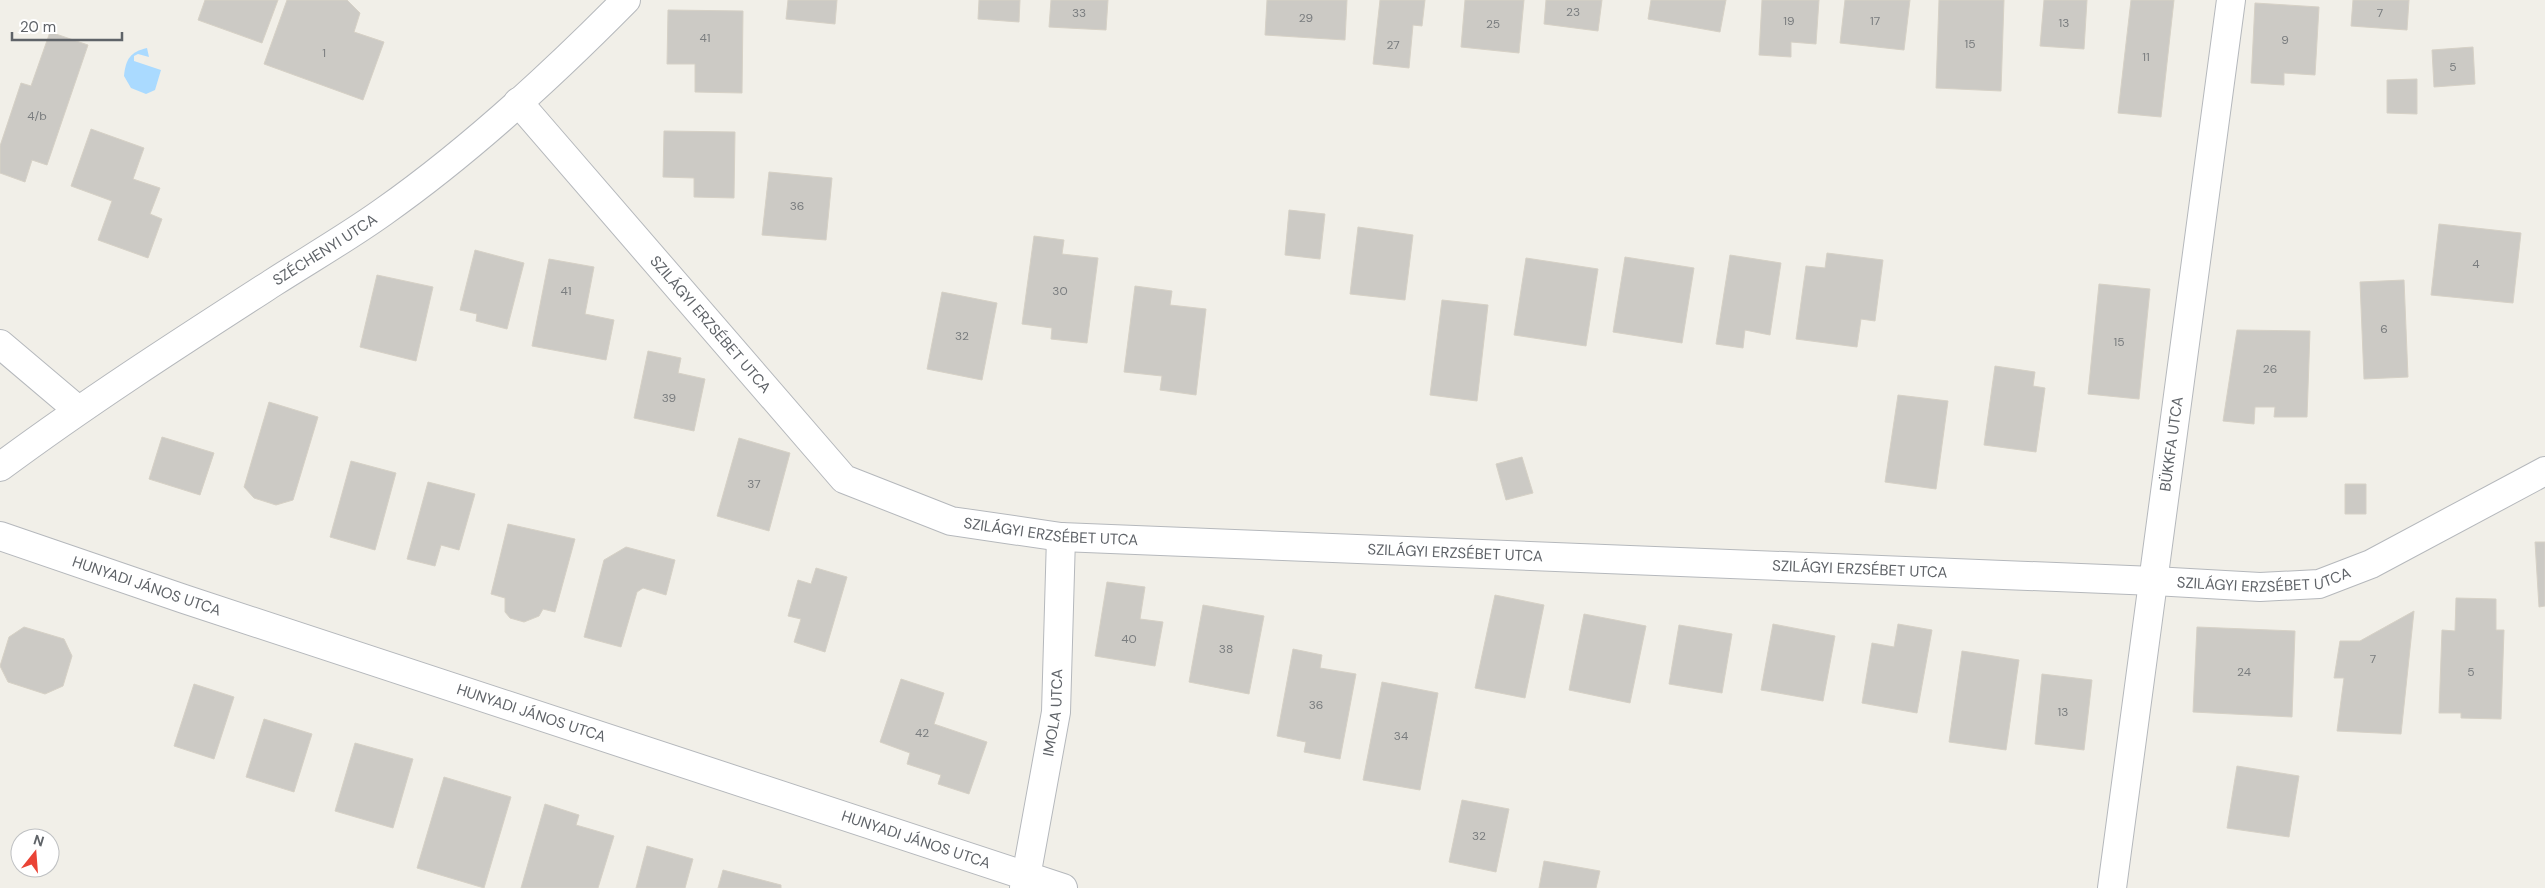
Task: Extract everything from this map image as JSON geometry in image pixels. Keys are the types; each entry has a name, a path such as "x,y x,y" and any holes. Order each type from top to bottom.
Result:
{"street":[{"name":"SZÉCHENYI UTCA","path":"0,467 78,410 383,212 449,161 518,102 577,49 626,0"},
{"name":"BÜKKFA UTCA","path":"2112,888 2231,0"},
{"name":"SZILÁGYI ERZSÉBET UTCA","path":"518,102 844,479 952,521 1061,537 2154,581 2260,588 2319,584 2371,564 2545,471"},
{"path":"0,344 78,410"},
{"name":"HUNYADI JÁNOS UTCA","path":"0,536 1025,882 1063,888"},
{"name":"IMOLA UTCA","path":"1025,882 1056,712 1061,537"}],"water":[{"path":"147,48 149,57 138,54 134,56 134,61 161,70 155,90 146,94 131,88 124,76 130,57"}],"building":[{"path":"205,0 278,0 262,43 198,20"},
{"path":"287,0 347,0 360,13 354,32 384,42 363,100 264,64"},
{"path":"788,0 837,0 835,24 786,19"},
{"path":"979,0 1020,0 1019,22 978,19"},
{"path":"1051,0 1108,0 1106,30 1049,27"},
{"path":"1267,0 1347,0 1345,40 1265,35"},
{"path":"1380,0 1425,0 1422,26 1413,25 1409,68 1373,64"},
{"path":"1465,0 1524,0 1519,53 1461,47"},
{"path":"1546,0 1602,0 1598,31 1544,24"},
{"path":"1651,0 1726,0 1720,32 1648,19"},
{"path":"1762,0 1819,0 1816,44 1791,42 1791,57 1759,55"},
{"path":"1845,0 1910,0 1904,50 1840,43"},
{"path":"1939,0 2004,0 2001,91 1936,88"},
{"path":"2044,0 2087,0 2084,49 2040,46"},
{"path":"2131,0 2174,0 2161,117 2118,113"},
{"path":"2353,0 2409,0 2407,30 2351,26"},
{"path":"2255,3 2319,7 2315,75 2284,73 2284,85 2251,83"},
{"path":"668,10 743,11 742,93 695,92 695,64 667,64"},
{"path":"50,32 88,45 47,165 32,160 25,182 0,173 0,146 21,83 31,86"},
{"path":"2473,47 2475,84 2434,87 2432,50"},
{"path":"2417,79 2417,114 2387,113 2387,80"},
{"path":"91,129 144,148 133,179 160,188 150,214 162,219 148,258 98,240 112,201 71,186"},
{"path":"664,131 735,132 734,198 694,197 694,178 663,177"},
{"path":"769,172 832,178 826,240 762,235"},
{"path":"1289,210 1325,214 1320,259 1285,255"},
{"path":"2439,224 2521,233 2513,303 2431,295"},
{"path":"1358,227 1413,235 1405,300 1350,294"},
{"path":"1034,236 1064,240 1062,254 1098,258 1087,343 1051,339 1052,328 1022,324"},
{"path":"475,250 524,263 507,329 476,321 477,314 460,310"},
{"path":"1827,253 1883,260 1875,321 1861,319 1857,347 1796,339 1806,266 1825,268"},
{"path":"1730,255 1781,263 1770,335 1745,330 1743,348 1716,344"},
{"path":"1625,257 1694,268 1682,343 1613,332"},
{"path":"1526,258 1598,269 1586,346 1514,335"},
{"path":"549,259 594,267 585,314 614,320 606,360 532,346"},
{"path":"377,275 433,287 416,361 360,347"},
{"path":"2404,280 2408,377 2364,379 2360,282"},
{"path":"2099,284 2150,289 2139,399 2088,394"},
{"path":"1135,286 1172,291 1170,305 1206,309 1196,395 1160,390 1162,376 1124,372"},
{"path":"942,292 997,303 982,380 927,369"},
{"path":"1442,300 1488,305 1477,401 1430,395"},
{"path":"2237,330 2310,331 2307,417 2274,417 2275,407 2255,407 2254,424 2223,421"},
{"path":"648,351 681,358 678,373 705,379 694,431 634,418"},
{"path":"1995,366 2035,372 2033,386 2045,388 2036,452 1984,445"},
{"path":"1898,395 1948,401 1936,489 1885,482"},
{"path":"269,402 318,417 293,500 276,505 254,498 244,487"},
{"path":"162,437 214,453 200,495 149,479"},
{"path":"739,438 790,453 769,531 717,516"},
{"path":"1522,457 1533,493 1506,500 1496,464"},
{"path":"351,461 396,473 375,550 330,537"},
{"path":"428,482 475,494 459,550 441,545 435,566 407,559"},
{"path":"2345,484 2366,484 2366,514 2345,514"},
{"path":"508,524 575,539 555,612 543,609 539,616 524,622 510,618 505,612 505,598 491,594"},
{"path":"2535,542 2545,542 2545,606 2539,607"},
{"path":"626,547 675,560 666,595 643,588 637,592 621,647 584,637 604,560"},
{"path":"816,568 847,577 825,652 794,642 801,619 788,616 798,580 811,584"},
{"path":"1107,582 1145,587 1140,619 1163,622 1155,666 1095,656"},
{"path":"1495,595 1544,605 1525,698 1475,688"},
{"path":"2456,598 2496,599 2496,630 2504,630 2501,719 2461,718 2461,713 2439,713 2442,630 2455,631"},
{"path":"1203,605 1264,616 1249,694 1189,682"},
{"path":"2414,611 2401,734 2337,731 2344,678 2334,678 2340,641 2360,641"},
{"path":"1584,614 1646,626 1630,703 1569,690"},
{"path":"1773,624 1835,636 1823,701 1761,690"},
{"path":"1898,624 1932,630 1917,713 1862,703 1872,643 1894,647"},
{"path":"1679,625 1732,634 1722,693 1669,684"},
{"path":"24,627 64,639 72,656 63,686 45,694 8,682 0,666 9,637"},
{"path":"2197,627 2295,631 2292,717 2193,712"},
{"path":"1293,649 1322,655 1320,668 1356,674 1340,759 1304,752 1306,742 1277,736"},
{"path":"1962,651 2019,660 2006,750 1949,742"},
{"path":"2042,674 2092,680 2084,750 2035,744"},
{"path":"901,679 944,693 934,724 987,742 969,794 938,784 941,775 907,764 910,753 880,742"},
{"path":"1382,682 1438,693 1420,790 1363,780"},
{"path":"194,684 234,697 214,759 174,746"},
{"path":"264,719 312,734 294,792 246,777"},
{"path":"355,743 413,759 393,828 335,811"},
{"path":"2237,766 2299,776 2289,837 2227,828"},
{"path":"444,777 511,797 484,888 417,868"},
{"path":"1462,800 1509,809 1496,872 1449,862"},
{"path":"545,804 579,815 576,825 614,836 598,888 521,888"},
{"path":"647,846 693,859 685,888 636,888"},
{"path":"1544,861 1600,871 1596,888 1539,888"},
{"path":"723,870 781,885 781,888 718,888"}]}
